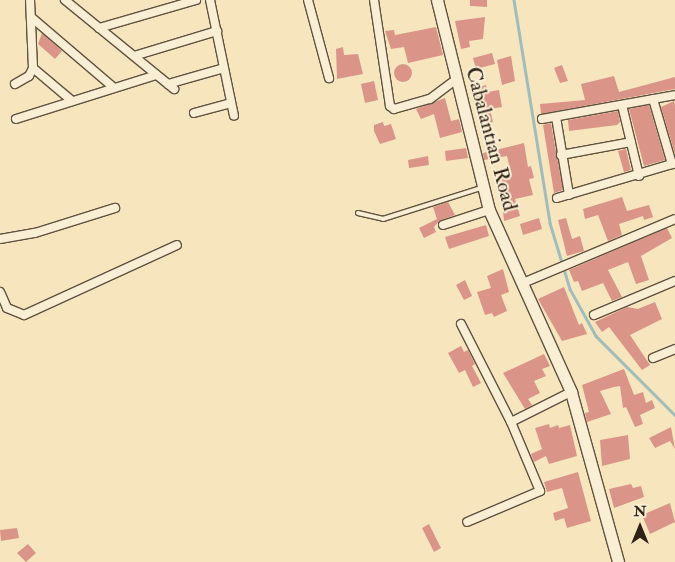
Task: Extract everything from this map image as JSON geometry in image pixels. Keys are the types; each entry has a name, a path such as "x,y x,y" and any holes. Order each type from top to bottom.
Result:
{"street":[{"path":"15,84 29,76 33,68 30,0"},
{"path":"65,0 174,89"},
{"path":"99,28 196,0"},
{"path":"210,0 234,116"},
{"path":"308,0 329,78"},
{"path":"374,0 390,106 394,109 430,99 456,80"},
{"name":"Cabalantian Road","path":"437,0 489,210 571,392 618,562"},
{"path":"31,17 114,88"},
{"path":"134,56 217,31"},
{"path":"33,68 72,102"},
{"path":"168,84 224,68"},
{"path":"16,119 156,74"},
{"path":"542,119 675,95"},
{"path":"558,198 639,176 673,163 653,100"},
{"path":"194,113 231,103"},
{"path":"622,105 639,176"},
{"path":"556,117 569,195"},
{"path":"561,155 632,142"},
{"path":"0,240 59,227 115,208"},
{"path":"444,225 489,210"},
{"path":"523,283 675,219"},
{"path":"0,292 7,308 24,315 177,245"},
{"path":"594,315 675,281"},
{"path":"461,324 511,422 540,491 467,522"},
{"path":"654,358 675,348"},
{"path":"511,422 571,392"}],"lane":[{"path":"358,213 383,219 484,187"}],"building":[{"path":"470,0 487,0 487,7 470,6"},
{"path":"485,17 483,39 469,41 470,47 461,49 455,21"},
{"path":"436,27 443,55 408,63 404,47 391,49 385,31 394,30 395,35"},
{"path":"42,33 62,51 55,59 38,44"},
{"path":"343,47 344,55 358,54 363,74 337,79 336,49"},
{"path":"492,53 495,64 476,69 473,58"},
{"path":"511,56 515,81 502,85 497,60"},
{"path":"403,64 409,67 412,73 409,79 403,82 397,79 394,73 397,67"},
{"path":"562,65 568,81 560,83 554,68"},
{"path":"614,76 619,92 675,77 675,89 541,114 540,104 585,100 581,84"},
{"path":"374,81 378,100 365,103 361,84"},
{"path":"486,85 488,92 499,90 502,107 490,109 493,122 482,125 470,90"},
{"path":"445,98 451,121 459,119 462,132 440,138 434,114 421,119 416,109"},
{"path":"674,101 675,106 675,154 661,107"},
{"path":"649,105 665,160 644,166 629,109"},
{"path":"618,111 620,122 617,125 569,131 568,120"},
{"path":"383,122 384,126 391,124 396,139 380,144 374,131 374,125"},
{"path":"551,123 563,190 554,193 543,125"},
{"path":"524,143 528,167 531,166 534,178 529,179 533,195 515,199 520,216 504,221 499,177 511,174 507,156 484,160 483,153"},
{"path":"466,148 468,158 446,161 445,151"},
{"path":"626,149 631,170 624,172 618,151"},
{"path":"428,156 429,165 409,168 408,160"},
{"path":"622,197 627,211 649,205 653,217 644,220 643,216 619,224 622,235 608,241 598,215 585,219 583,209"},
{"path":"448,202 455,215 439,221 434,227 436,232 424,238 419,228 437,219 433,207"},
{"path":"539,218 542,229 523,235 520,224"},
{"path":"566,218 572,239 580,236 584,251 567,256 558,220"},
{"path":"486,225 489,236 449,249 445,237"},
{"path":"667,228 672,238 641,256 649,280 636,284 628,262 608,270 622,297 612,301 603,283 582,291 578,281 574,282 569,270"},
{"path":"503,269 509,292 501,295 507,311 494,317 492,313 485,315 477,292 491,288 487,276"},
{"path":"465,280 472,296 464,300 456,285"},
{"path":"564,287 579,325 582,323 587,334 562,341 538,299"},
{"path":"655,302 662,319 630,335 650,365 642,370 609,327 602,332 595,322 627,307 638,309"},
{"path":"461,346 464,352 468,350 475,364 472,366 481,383 473,387 465,370 459,373 448,353"},
{"path":"544,354 550,366 542,369 546,376 534,381 540,393 528,399 532,405 525,409 503,373"},
{"path":"624,369 634,395 643,392 646,403 652,400 655,408 640,415 643,424 635,427 626,407 623,408 620,386 614,387 600,391 611,414 587,422 585,413 589,412 582,385"},
{"path":"549,424 550,428 558,425 559,428 570,425 577,456 549,464 546,456 534,462 531,454 542,449 535,428"},
{"path":"671,427 675,449 670,441 655,448 649,438"},
{"path":"628,435 630,459 602,466 600,440"},
{"path":"578,472 591,521 567,528 564,518 555,521 553,513 568,508 562,488 547,492 544,482"},
{"path":"631,484 633,488 641,486 644,497 614,508 609,489"},
{"path":"670,503 675,522 650,534 642,515"},
{"path":"429,524 441,548 434,552 422,528"},
{"path":"17,528 19,538 1,541 0,530"},
{"path":"28,544 36,553 26,562 17,553"}],"waterway":[{"path":"514,0 550,223 570,289 596,336 675,415"}]}
